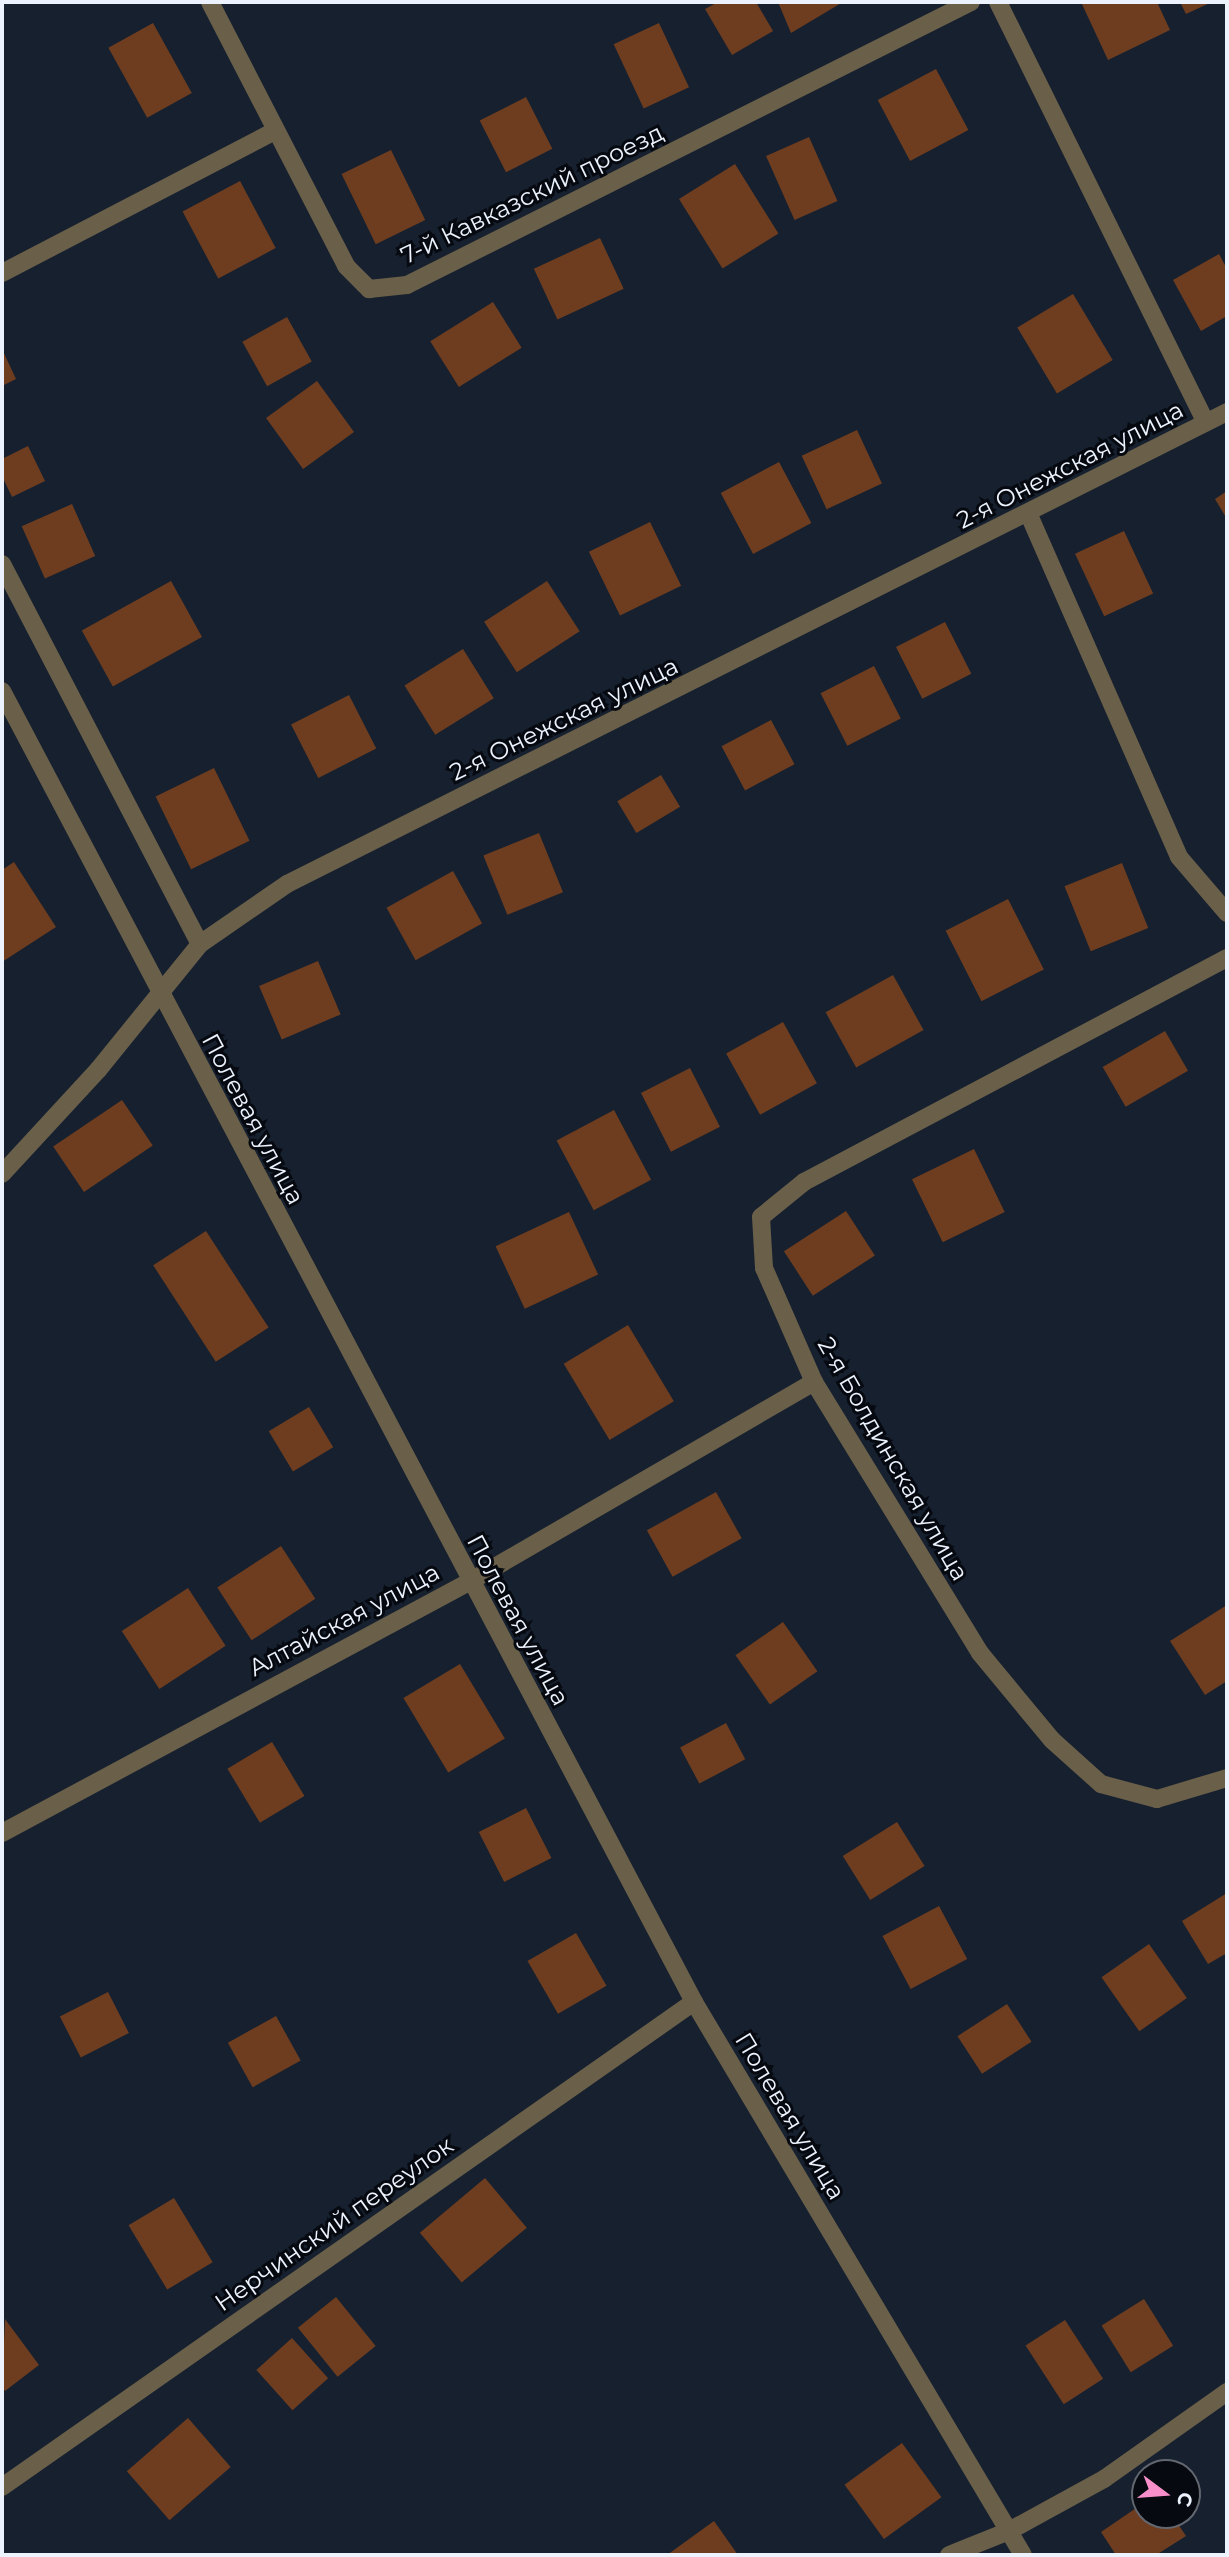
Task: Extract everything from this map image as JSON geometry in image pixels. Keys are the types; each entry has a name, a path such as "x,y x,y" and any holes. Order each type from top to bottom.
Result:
{"street":[{"name":"7-й Кавказский проезд","path":"210,2 346,266 369,289 407,285 971,2"},
{"path":"998,2 1206,422"},
{"path":"2,274 275,131"},
{"name":"2-я Онежская улица","path":"2,1174 98,1070 200,944 287,884 1029,515 1227,412"},
{"path":"1029,515 1178,857 1227,913"},
{"path":"2,564 200,944"},
{"name":"Полевая улица","path":"2,691 469,1582 694,2002 1023,2555"},
{"name":"2-я Болдинская улица","path":"1227,958 804,1182 761,1217 764,1268 814,1382 980,1653 1052,1740 1101,1784 1157,1799 1227,1778"},
{"name":"Алтайская улица","path":"2,1833 180,1733 469,1582 814,1382"},
{"name":"Нерчинский переулок","path":"2,2487 694,2002"},
{"path":"949,2555 1009,2531 1104,2479 1227,2392"}],"building":[{"path":"718,2 756,2 773,31 732,55 705,9"},
{"path":"778,2 843,2 791,33"},
{"path":"1081,2 1157,2 1170,30 1108,60"},
{"path":"1180,2 1212,2 1186,14"},
{"path":"153,23 192,93 147,118 108,48"},
{"path":"659,23 689,87 644,108 614,44"},
{"path":"936,69 968,130 910,161 878,100"},
{"path":"526,97 552,149 506,172 480,121"},
{"path":"809,137 837,201 795,220 766,156"},
{"path":"391,150 425,220 376,244 342,174"},
{"path":"735,164 778,234 722,269 679,199"},
{"path":"240,181 276,248 218,279 183,212"},
{"path":"600,238 624,289 558,320 534,269"},
{"path":"1219,254 1227,269 1227,316 1201,331 1173,280"},
{"path":"1073,294 1113,360 1057,393 1017,327"},
{"path":"493,302 522,348 459,387 430,341"},
{"path":"287,317 312,362 267,386 242,342"},
{"path":"2,349 16,379 2,386"},
{"path":"317,381 354,432 303,469 266,418"},
{"path":"857,430 882,483 827,509 802,456"},
{"path":"28,446 45,481 12,497 2,476 2,459"},
{"path":"779,462 811,523 753,554 721,493"},
{"path":"1227,491 1227,519 1215,499"},
{"path":"72,504 95,556 45,578 22,526"},
{"path":"650,522 681,586 620,616 589,552"},
{"path":"1124,531 1153,594 1104,616 1075,554"},
{"path":"171,581 202,637 113,686 82,630"},
{"path":"547,581 580,631 517,672 484,622"},
{"path":"945,622 971,674 922,699 896,647"},
{"path":"463,649 494,698 435,735 404,686"},
{"path":"874,666 901,719 847,746 821,693"},
{"path":"349,695 376,748 318,778 291,725"},
{"path":"771,720 794,764 745,790 722,746"},
{"path":"214,768 250,841 191,869 156,796"},
{"path":"661,775 680,807 636,833 617,801"},
{"path":"539,833 563,892 507,915 483,855"},
{"path":"14,862 56,927 2,962 2,870"},
{"path":"1122,863 1148,928 1091,951 1065,886"},
{"path":"453,871 482,923 416,960 387,908"},
{"path":"1008,899 1044,969 981,1001 946,931"},
{"path":"318,961 341,1014 282,1039 259,986"},
{"path":"893,975 924,1030 856,1067 826,1012"},
{"path":"783,1022 817,1083 760,1115 726,1054"},
{"path":"1165,1031 1188,1071 1126,1107 1103,1067"},
{"path":"690,1068 720,1127 671,1152 641,1093"},
{"path":"122,1100 153,1146 84,1192 53,1146"},
{"path":"614,1110 651,1180 594,1210 557,1141"},
{"path":"974,1149 1005,1212 943,1242 912,1179"},
{"path":"846,1211 875,1255 813,1296 784,1251"},
{"path":"569,1212 598,1275 525,1309 496,1246"},
{"path":"206,1231 269,1327 216,1362 153,1265"},
{"path":"628,1325 674,1401 610,1440 564,1364"},
{"path":"309,1407 333,1447 293,1471 269,1431"},
{"path":"716,1492 742,1538 673,1577 647,1530"},
{"path":"281,1546 315,1599 252,1640 217,1587"},
{"path":"188,1588 226,1646 159,1689 122,1631"},
{"path":"1227,1605 1227,1681 1205,1695 1170,1641"},
{"path":"783,1622 817,1671 770,1704 735,1655"},
{"path":"460,1664 505,1739 448,1773 403,1698"},
{"path":"726,1723 745,1759 699,1784 680,1747"},
{"path":"272,1742 304,1796 260,1823 227,1769"},
{"path":"526,1808 551,1858 504,1882 479,1832"},
{"path":"897,1822 925,1866 870,1900 843,1856"},
{"path":"1227,1893 1227,1953 1208,1964 1182,1921"},
{"path":"939,1906 967,1959 911,1989 882,1936"},
{"path":"576,1933 606,1986 558,2014 528,1961"},
{"path":"1149,1944 1187,1998 1139,2031 1101,1977"},
{"path":"108,1992 129,2033 81,2058 60,2017"},
{"path":"1007,2004 1032,2042 982,2074 958,2036"},
{"path":"276,2016 301,2061 253,2087 228,2043"},
{"path":"485,2178 527,2228 462,2282 420,2233"},
{"path":"174,2198 213,2262 167,2290 129,2225"},
{"path":"336,2297 376,2346 338,2377 298,2328"},
{"path":"1144,2299 1173,2346 1131,2372 1102,2325"},
{"path":"5,2319 39,2365 5,2391 2,2386"},
{"path":"1065,2320 1103,2379 1064,2404 1026,2346"},
{"path":"292,2338 328,2378 292,2410 256,2370"},
{"path":"188,2418 231,2467 170,2520 127,2471"},
{"path":"902,2443 941,2497 884,2539 845,2485"},
{"path":"1131,2512 1131,2529 1181,2529 1186,2536 1156,2555 1116,2555 1101,2532"},
{"path":"714,2521 738,2555 667,2555"}]}
